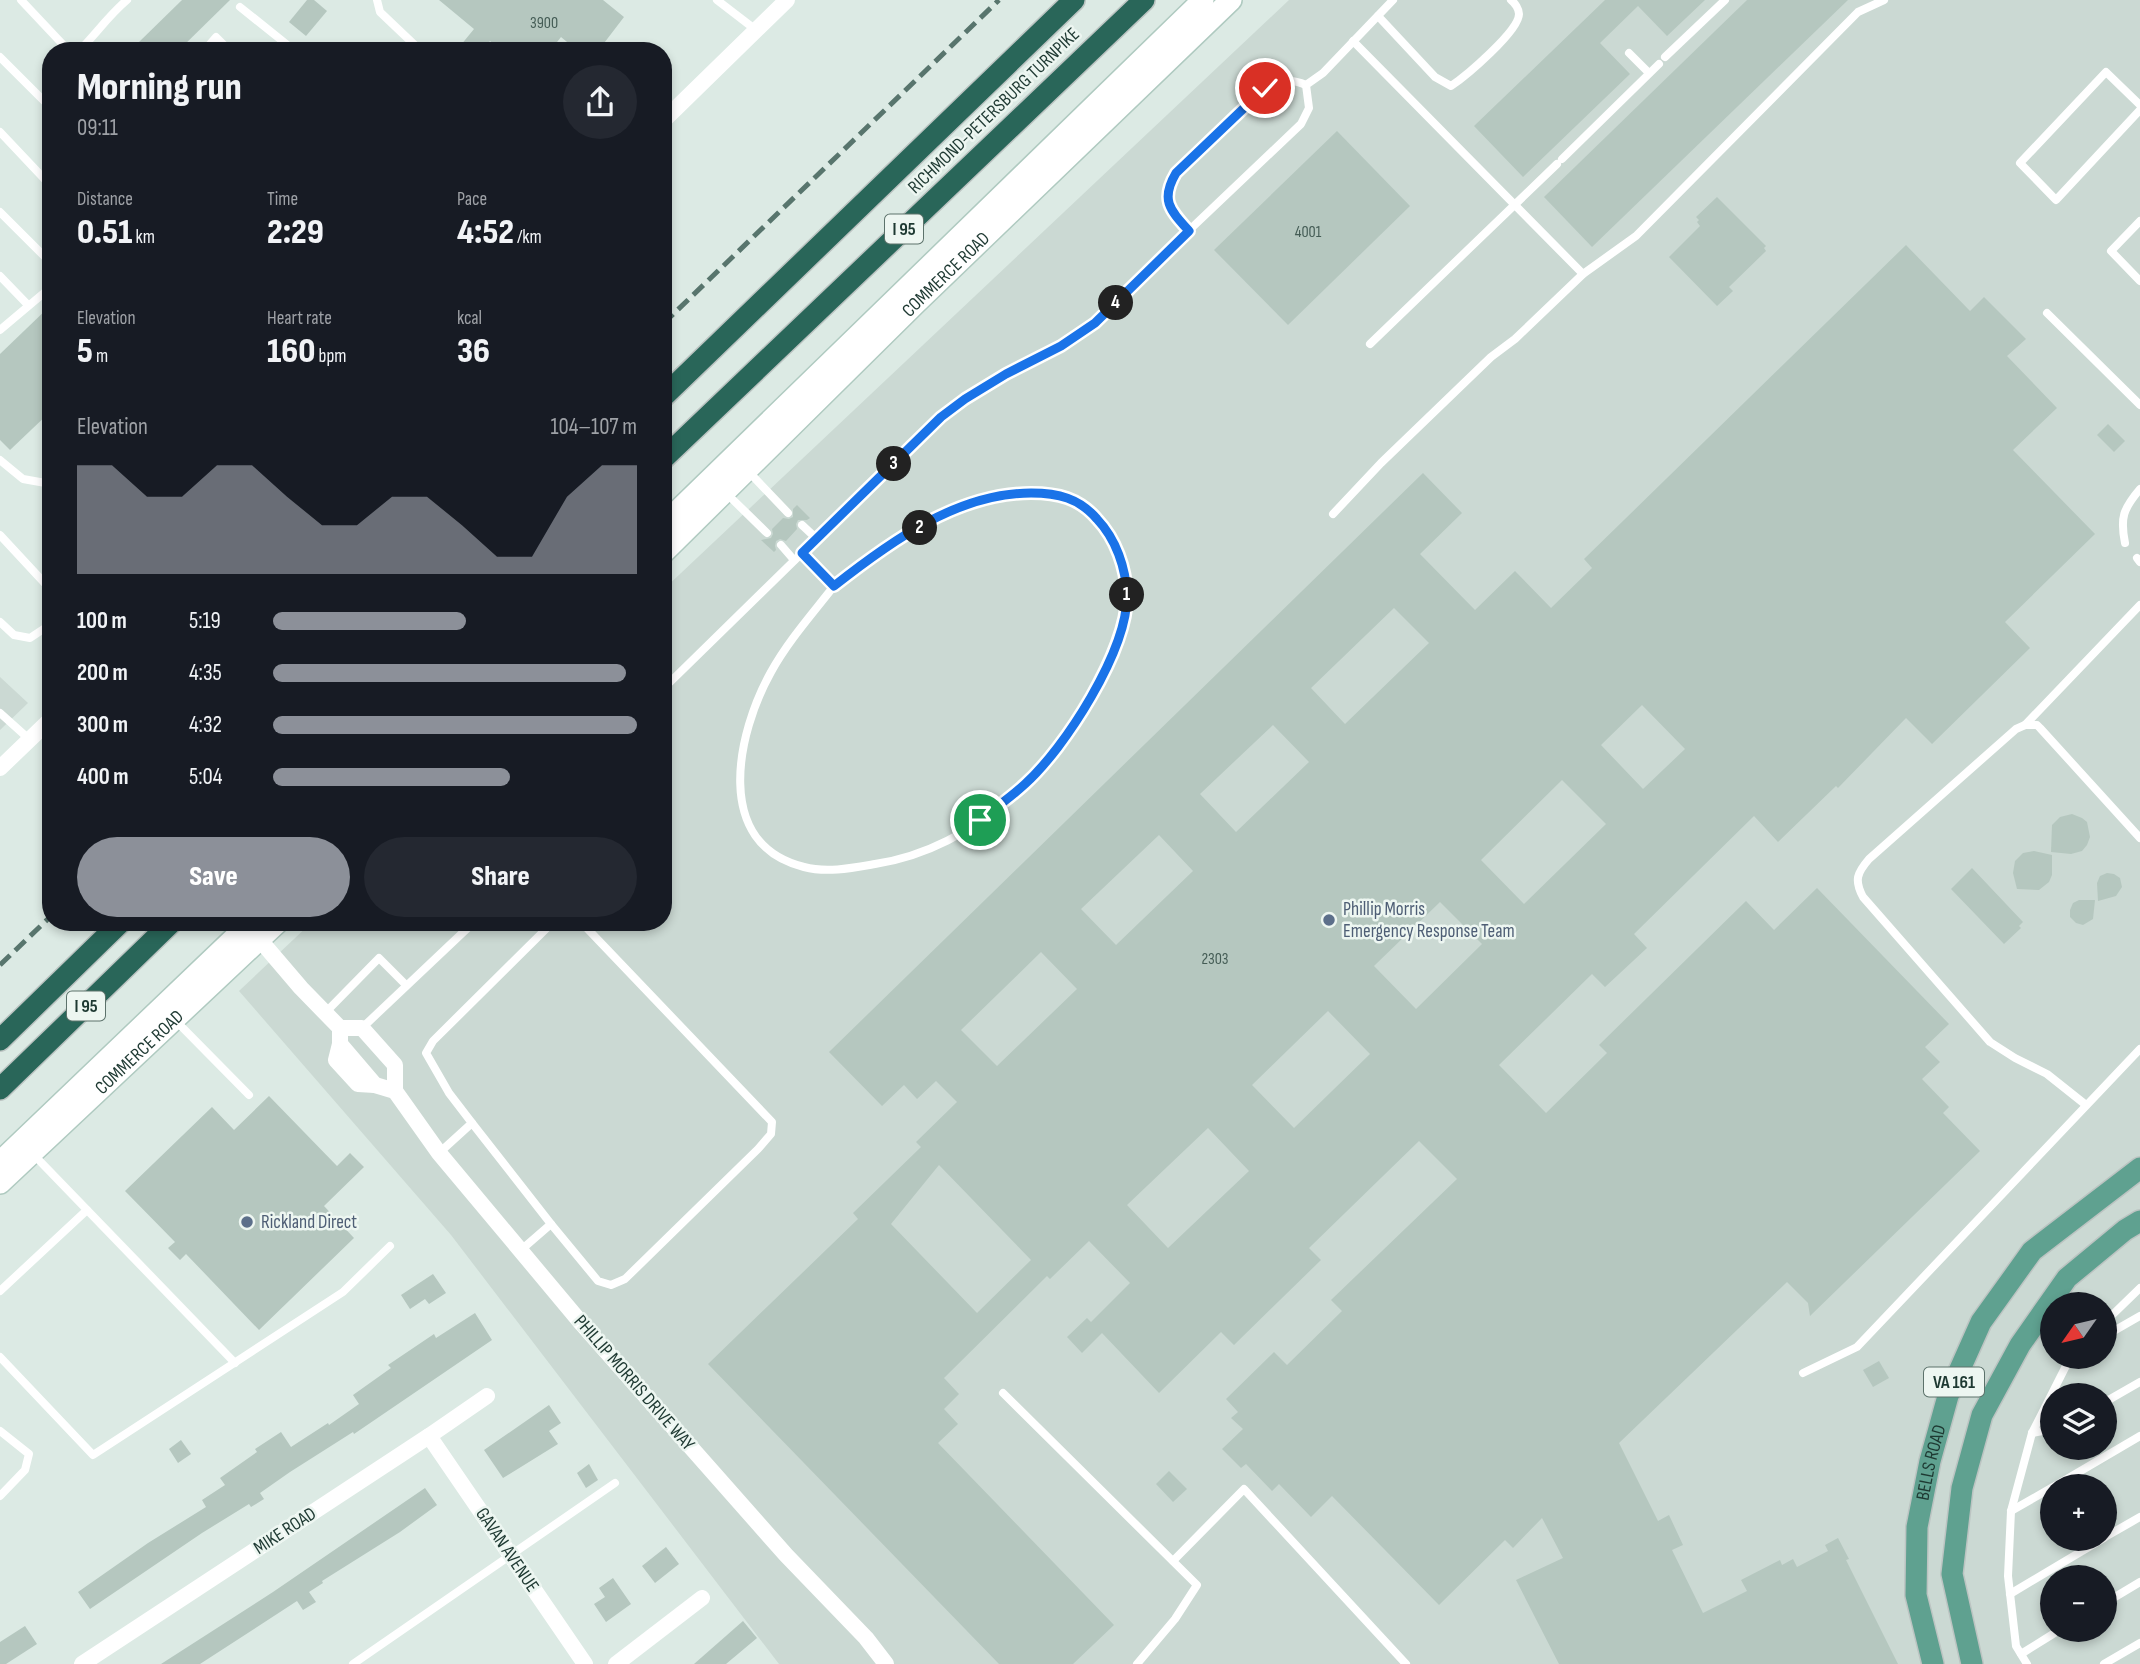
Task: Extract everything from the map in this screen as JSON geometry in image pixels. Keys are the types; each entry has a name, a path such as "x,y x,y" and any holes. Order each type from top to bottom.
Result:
{"highway":[{"name":"RICHMOND-PETERSBURG TURNPIKE","path":"672,388 1074,0"},
{"name":"RICHMOND-PETERSBURG TURNPIKE","path":"672,449 1144,0"},
{"name":"I 95","path":"0,1040 112,931"},
{"name":"I 95","path":"0,1089 163,931"}],"main road":[{"name":"COMMERCE ROAD","path":"672,542 720,485 1203,0"},
{"name":"COMMERCE ROAD","path":"741,464 915,304 1231,0"},
{"name":"COMMERCE ROAD","path":"672,519 720,485"},
{"name":"COMMERCE ROAD","path":"0,1183 27,1147 251,931"},
{"name":"COMMERCE ROAD","path":"0,1162 27,1147"},
{"name":"BELLS ROAD","path":"1933,1664 1916,1595 1917,1527 1930,1461 1948,1396 1981,1322 2032,1251 2140,1168"},
{"name":"BELLS ROAD","path":"1972,1664 1952,1574 1962,1489 1982,1415 2020,1345 2067,1278 2125,1230 2140,1221"}],"street":[{"path":"672,112 787,0"},
{"path":"0,768 42,728"},
{"path":"255,931 325,1013 375,1085 395,1091"},
{"path":"340,1036 362,1028"},
{"name":"PHILLIP MORRIS DRIVE WAY","path":"362,1028 395,1065 395,1091 439,1153 582,1324 786,1555 866,1638 886,1664"},
{"name":"MIKE ROAD","path":"82,1664 486,1396"},
{"name":"GAVAN AVENUE","path":"429,1436 585,1664"},
{"path":"616,1664 702,1598"}],"lane":[{"path":"21,0 61,42"},
{"path":"88,42 105,25 112,12 127,0"},
{"path":"377,0 380,12 412,42"},
{"path":"717,0 756,30"},
{"path":"1307,85 1323,73 1393,0"},
{"path":"1378,16 1435,77 1451,86 1514,28 1519,14 1511,0"},
{"path":"1370,344 1725,0"},
{"path":"1333,514 1381,463 1471,376 1515,339 1583,274 1636,236 1858,12 1884,0"},
{"path":"240,7 284,42"},
{"path":"1353,41 1583,274"},
{"path":"1629,53 1649,73"},
{"path":"0,57 42,99"},
{"path":"2106,72 2140,108 2056,200 2021,163 2106,72"},
{"path":"1189,231 1168,204 1168,187 1176,173 1265,88 1279,81 1294,79 1307,85"},
{"path":"672,680 941,417 975,392 1061,346 1095,323 1301,124 1309,108 1307,85"},
{"path":"0,132 42,176"},
{"path":"0,212 42,254"},
{"path":"2140,221 2111,251 2140,281"},
{"path":"0,276 29,305"},
{"path":"0,330 42,294"},
{"path":"2047,313 2140,405"},
{"path":"0,460 23,479 42,482"},
{"path":"741,464 788,513"},
{"path":"720,485 767,533"},
{"path":"2125,543 2121,521 2129,502 2140,489"},
{"path":"1009,493 1052,493 1086,505 1109,531 1122,562 1127,597 1118,638 1100,683 1067,736 1026,783 980,820 931,848 891,862 839,870 804,867 770,852 752,831 741,799 739,771 751,715 772,671 834,586 876,553 957,508 1009,493"},
{"path":"802,525 817,539"},
{"path":"0,535 42,580"},
{"path":"781,545 794,560"},
{"path":"802,553 834,586"},
{"path":"2086,1105 2047,1074 1990,1042 1863,897 1856,885 1858,872 1869,859 2016,729 2025,725 2140,605"},
{"path":"0,622 14,635 30,638 42,630"},
{"path":"0,713 29,740"},
{"path":"2025,725 2037,725 2140,838"},
{"path":"362,1028 464,931"},
{"path":"544,931 433,1041 426,1053 449,1093 551,1224 598,1281 611,1286 625,1279 758,1149 771,1135 772,1122 590,931"},
{"path":"325,1013 379,958 406,985"},
{"path":"168,1013 249,1095"},
{"path":"1803,1373 1857,1347 2140,1049"},
{"path":"439,1153 472,1123"},
{"path":"27,1147 235,1363"},
{"path":"0,1291 87,1210"},
{"path":"521,1250 551,1224"},
{"path":"0,1357 93,1455 343,1292 390,1246"},
{"path":"2118,1309 2140,1288"},
{"path":"2118,1329 2140,1316"},
{"path":"2027,1664 2016,1646 2008,1576 2011,1511 2032,1433 2064,1369"},
{"path":"2117,1395 2140,1382"},
{"path":"1003,1393 1196,1585 1175,1619 1137,1664"},
{"path":"0,1431 29,1454 25,1470 0,1496"},
{"path":"2032,1433 2040,1431"},
{"path":"2075,1474 2140,1436"},
{"path":"353,1664 615,1483"},
{"path":"1173,1561 1244,1489 1406,1664"},
{"path":"2011,1511 2040,1494"},
{"path":"2117,1531 2140,1517"},
{"path":"2010,1594 2083,1551"},
{"path":"2117,1596 2140,1582"},
{"path":"2021,1654 2040,1642"},
{"path":"2104,1664 2140,1643"}],"shaded area":[{"path":"1289,0 2140,0 2140,1664 779,1664 451,1235 239,991 302,931 672,931 672,582"},
{"path":"0,677 28,703 0,730"}],"building":[{"path":"182,0 230,0 187,42 139,42"},
{"path":"307,0 314,0 327,11 306,36 289,22"},
{"path":"439,0 603,0 624,17 605,42 567,42 561,37 557,42 463,42 474,29"},
{"path":"1605,0 1705,0 1667,36 1638,6 1600,43 1630,74 1523,177 1474,126"},
{"path":"1747,0 1848,0 1592,247 1544,197"},
{"path":"1337,131 1410,206 1288,325 1214,250"},
{"path":"1717,197 1766,246 1766,251 1729,287 1733,291 1717,306 1669,257 1700,226 1696,217"},
{"path":"1906,245 1970,311 1984,297 2026,339 2007,356 2057,408 2013,450 2095,534 2005,622 2030,648 1932,744 1906,718 1838,788 1836,786 1778,842 1754,816 1634,934 1647,948 1605,987 1592,974 1499,1065 1546,1113 1607,1053 1599,1045 1746,901 1774,930 1817,888 1949,1024 1925,1047 1940,1062 1922,1079 1949,1107 1943,1113 1980,1151 1810,1316 1808,1303 1787,1282 1619,1443 1658,1521 1669,1515 1683,1545 1672,1550 1703,1613 1747,1591 1741,1580 1780,1560 1782,1565 1793,1559 1797,1567 1828,1551 1825,1545 1838,1538 1849,1559 1846,1560 1898,1664 1559,1664 1516,1580 1563,1558 1542,1518 1513,1548 1505,1540 1439,1605 1332,1496 1311,1517 1279,1484 1272,1491 1246,1464 1241,1468 1222,1449 1243,1429 1231,1418 1238,1412 1226,1399 1274,1352 1287,1365 1342,1311 1331,1300 1457,1179 1419,1141 1309,1248 1321,1260 1234,1345 1221,1332 1159,1393 1102,1333 1082,1353 1067,1337 1087,1318 1091,1322 1130,1283 1089,1241 1050,1279 1047,1276 944,1378 959,1394 944,1409 958,1424 938,1443 1114,1625 1073,1664 999,1664 708,1364 858,1219 853,1213 921,1147 916,1142 957,1102 936,1081 917,1099 904,1085 882,1106 829,1052 1423,473 1462,513 1420,554 1475,610 1515,571 1551,608 1592,568 1584,559","holes":["1394,608 1429,643 1345,724 1311,688","1642,705 1685,749 1643,789 1601,745","1273,725 1309,762 1236,832 1200,794","1562,780 1606,824 1524,904 1481,860","1159,835 1193,871 1116,945 1081,909","1440,902 1482,944 1416,1009 1374,966","1041,952 1077,989 997,1066 961,1030","1328,1011 1370,1054 1294,1128 1252,1085","1208,1128 1249,1171 1168,1248 1127,1205","939,1165 1031,1260 977,1313 891,1224"]},
{"path":"42,314 42,420 10,450 0,440 0,354"},
{"path":"2108,424 2125,441 2114,452 2097,435"},
{"path":"797,505 810,518 798,520 797,529 786,541 776,541 774,552 761,540 771,538 772,529 783,518 793,517 793,509"},
{"path":"2072,814 2087,822 2090,837 2087,845 2082,851 2071,854 2051,852 2052,825 2060,817"},
{"path":"2034,851 2052,855 2052,875 2049,882 2039,890 2017,889 2013,873 2015,861 2023,853"},
{"path":"1972,868 2023,922 2019,926 2021,928 2004,944 1951,889"},
{"path":"2107,873 2120,878 2122,887 2116,896 2098,901 2097,883 2100,876"},
{"path":"2079,900 2095,900 2093,919 2083,925 2070,917 2073,903"},
{"name":"Rickland Direct","path":"269,1096 337,1166 350,1153 364,1167 324,1206 354,1238 259,1330 186,1254 180,1260 168,1248 175,1242 125,1191 212,1107 234,1130"},
{"path":"433,1274 446,1293 429,1304 425,1299 410,1309 401,1295"},
{"path":"475,1313 492,1340 354,1434 353,1432 290,1472 260,1493 264,1499 251,1507 249,1504 202,1533 90,1609 78,1592 206,1507 202,1500 225,1485 220,1478 257,1452 255,1449 281,1432 291,1447 328,1423 329,1425 359,1404 353,1395 391,1368 388,1365 434,1334 436,1338"},
{"path":"1879,1361 1889,1378 1873,1387 1863,1370"},
{"path":"549,1405 561,1423 549,1431 558,1444 503,1478 484,1450"},
{"path":"181,1440 191,1454 178,1463 169,1449"},
{"path":"589,1464 598,1480 586,1488 577,1473"},
{"path":"1169,1471 1187,1489 1173,1502 1156,1484"},
{"path":"425,1488 437,1505 400,1532 322,1581 323,1583 309,1592 316,1602 303,1610 297,1601 200,1664 161,1664 273,1592"},
{"path":"666,1547 679,1564 655,1583 642,1566"},
{"path":"613,1578 631,1604 606,1622 594,1604 605,1597 599,1588"},
{"path":"743,1621 757,1638 726,1664 694,1664"},
{"path":"25,1626 37,1644 6,1664 0,1664 0,1642"}],"railway":[{"path":"672,315 999,0"},
{"path":"0,965 42,925"}],"place":[{"name":"Phillip Morris Emergency Response Team","path":"1329,920"},
{"name":"Rickland Direct","path":"247,1222"}],"route":[{"path":"980,820 1026,783 1067,736 1100,683 1118,638 1127,597 1122,562 1109,531 1086,505 1052,493 1009,493 957,508 876,553 834,586 802,553 941,417 965,399 1061,346 1095,323 1189,231 1168,204 1168,187 1176,173 1265,88"}]}
